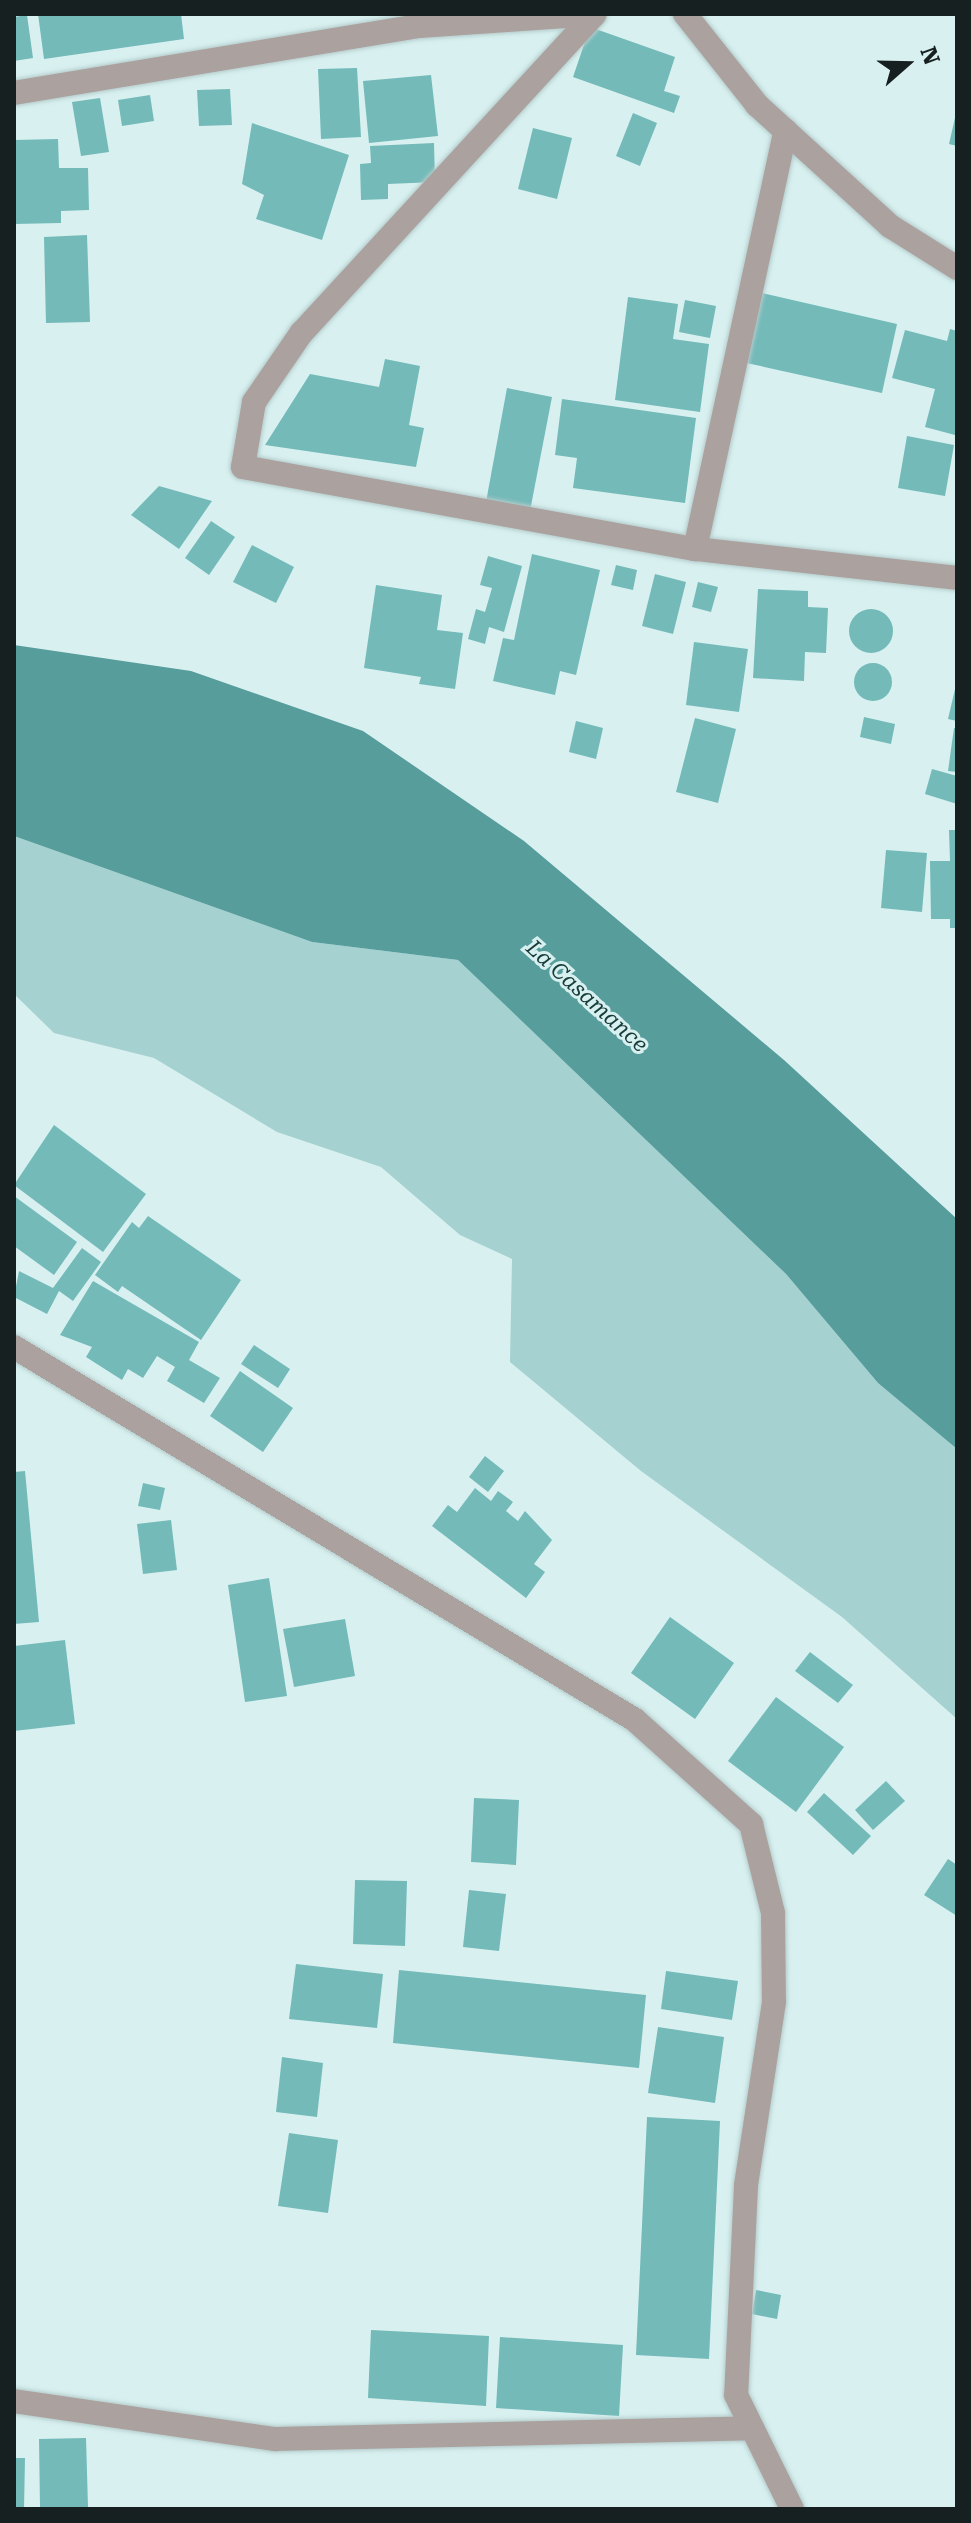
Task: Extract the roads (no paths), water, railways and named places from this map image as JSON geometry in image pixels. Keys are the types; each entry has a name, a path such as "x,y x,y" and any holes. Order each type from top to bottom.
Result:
{"street":[{"path":"685,14 757,105 890,226 957,268"},
{"path":"14,93 420,26 594,15"},
{"path":"594,15 302,332 254,402 243,467 695,549 957,578"},
{"path":"695,549 785,131"},
{"path":"14,1347 635,1720 751,1824 773,1913 774,2002 745,2201 736,2395 792,2509"},
{"path":"14,2401 275,2439 752,2428"}],"water":[{"name":"La Casamance","path":"14,645 191,671 363,731 524,841 784,1060 957,1219 957,1449 878,1383 786,1274 458,960 312,942 14,836"}]}
